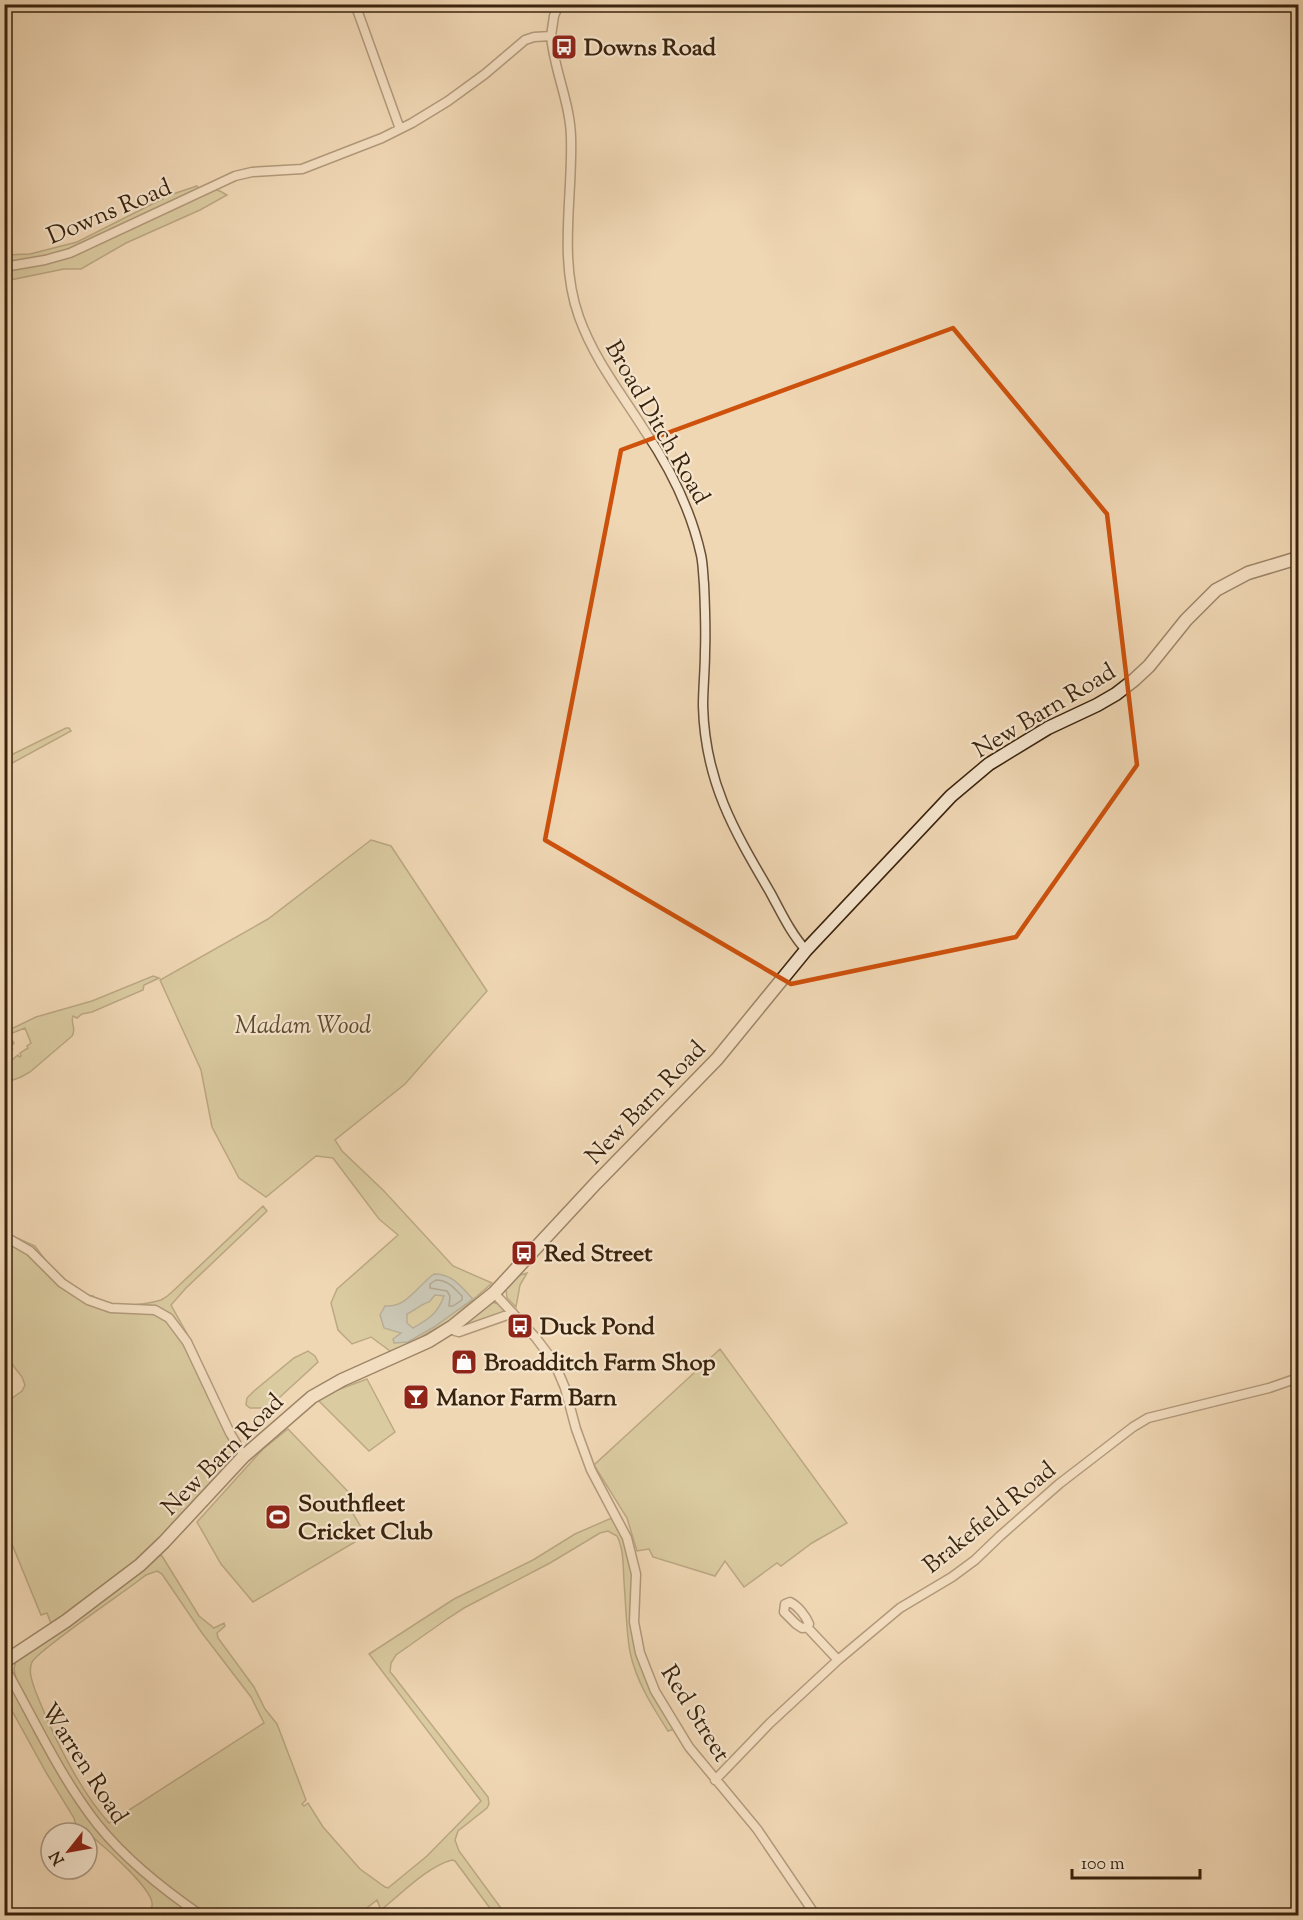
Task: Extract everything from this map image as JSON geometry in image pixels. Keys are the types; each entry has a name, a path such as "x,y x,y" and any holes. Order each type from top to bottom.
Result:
{"street":[{"path":"355,4 400,129"},
{"path":"551,36 554,16 559,4"},
{"name":"Downs Road","path":"4,267 70,253 244,173 302,169 360,148 400,129 466,89 525,40 551,36"},
{"name":"Broad Ditch Road","path":"551,36 552,50 567,103 571,135 568,232 571,282 578,314 593,351 646,432 690,513 702,557 705,653 703,706 708,758 719,796 730,821 792,931 806,950"},
{"name":"New Barn Road","path":"4,1664 140,1566 171,1536 244,1456 293,1412 341,1380 415,1348 451,1328 494,1293 588,1191 717,1059 806,950 951,796 989,764 1048,728 1097,705 1125,687 1149,666 1186,620 1216,590 1248,573 1299,558"},
{"path":"4,1236 30,1251 62,1283 88,1300 111,1308 155,1310 173,1321 187,1342 230,1433 244,1456"},
{"name":"Red Street","path":"494,1293 544,1348 558,1370 591,1470 627,1538 636,1574 634,1622 640,1653 653,1689 687,1744 756,1828 816,1916"},
{"path":"451,1328 459,1332 513,1313"},
{"name":"Brakefield Road","path":"715,1780 785,1709 838,1660 900,1608 952,1578 975,1560 1059,1484 1133,1427 1148,1418 1259,1391 1299,1377"},
{"path":"807,1627 838,1660"},
{"name":"Warren Road","path":"4,1664 54,1757 99,1825 157,1883 202,1916"}],"highlighted area":[{"path":"953,328 1107,514 1137,765 1016,937 791,984 545,840 621,450"}],"green space":[{"path":"197,186 199,189 71,251 5,265 5,255 30,254 77,242 170,195"},
{"path":"213,189 227,195 200,210 126,243 81,269 64,269 5,281 4,270 37,264"},
{"path":"66,728 71,731 5,767 5,758"},
{"name":"Madam Wood","path":"371,840 391,846 487,991 405,1084 335,1140 342,1151 383,1190 453,1266 492,1283 449,1321 393,1353 371,1337 352,1344 338,1330 331,1303 337,1289 398,1235 379,1219 333,1158 316,1156 266,1197 239,1178 212,1127 201,1070 160,980 268,919"},
{"path":"153,976 159,978 144,985 143,990 77,1018 73,1016 72,1036 30,1072 5,1083 5,1051 12,1060 18,1055 21,1056 20,1053 31,1043 25,1028 5,1036 5,1032 36,1017 92,1001"},
{"path":"10,1037 14,1043 11,1047 13,1050 10,1047 5,1051 5,1040"},
{"path":"263,1206 267,1211 171,1305 190,1339 170,1317 158,1308 107,1306 80,1294 54,1274 33,1250 4,1232 35,1246 52,1269 85,1295 115,1305 135,1305 161,1300 168,1295"},
{"path":"5,1238 20,1247 81,1298 152,1312 163,1317 177,1330 211,1397 236,1457 157,1545 52,1626 47,1613 41,1615 5,1527 4,1404 22,1391 25,1385 22,1377 5,1355"},
{"path":"527,1273 520,1285 516,1307 507,1298 506,1289 517,1276"},
{"path":"491,1302 499,1304 506,1314 459,1327"},
{"path":"720,1349 847,1523 812,1543 781,1566 777,1563 744,1587 725,1561 715,1576 653,1557 649,1549 637,1551 627,1518 594,1465"},
{"path":"308,1351 315,1356 318,1362 268,1408 250,1408 246,1405 247,1398 254,1391 294,1358"},
{"path":"367,1379 395,1432 369,1451 316,1398"},
{"name":"Southfleet Cricket Club","path":"288,1429 359,1503 352,1512 361,1527 355,1542 253,1602 221,1564 197,1522 263,1449"},
{"path":"614,1517 631,1546 640,1664 654,1696 674,1729 668,1731 636,1673 628,1635 622,1552 617,1536 608,1531 600,1533 550,1563 464,1608 396,1655 391,1663 390,1672 488,1797 487,1808 458,1831 455,1840 459,1851 506,1915 495,1915 452,1860 424,1874 381,1910 377,1900 358,1915 206,1915 141,1866 99,1822 66,1773 16,1679 14,1669 16,1660 158,1555 162,1556 199,1616 214,1628 224,1623 225,1626 217,1633 218,1638 254,1687 265,1709 277,1724 306,1800 302,1804 304,1806 308,1803 323,1827 360,1869 388,1888 427,1856 481,1801 369,1654 454,1599 533,1560 575,1534","holes":["157,1571 162,1574 202,1633 251,1697 264,1723 109,1823 76,1777 49,1724 31,1676 32,1662 79,1623 146,1575"]},
{"path":"4,1675 93,1821 75,1821 5,1698"},
{"path":"99,1828 198,1915 147,1915 152,1908 150,1896 99,1843"}],"water":[{"path":"434,1274 446,1276 456,1282 473,1299 434,1327 408,1342 394,1343 393,1339 401,1333 384,1328 380,1315 385,1306 393,1306 406,1300","holes":["435,1295 444,1296 439,1307 428,1318 413,1328 407,1323 407,1314 429,1302"]}],"place":[{"name":"Downs Road","path":"564,47"},
{"name":"Red Street","path":"524,1253"},
{"name":"Duck Pond","path":"520,1326"},
{"name":"Broadditch Farm Shop","path":"464,1362"},
{"name":"Manor Farm Barn","path":"416,1397"},
{"name":"Southfleet Cricket Club","path":"278,1517"}]}
